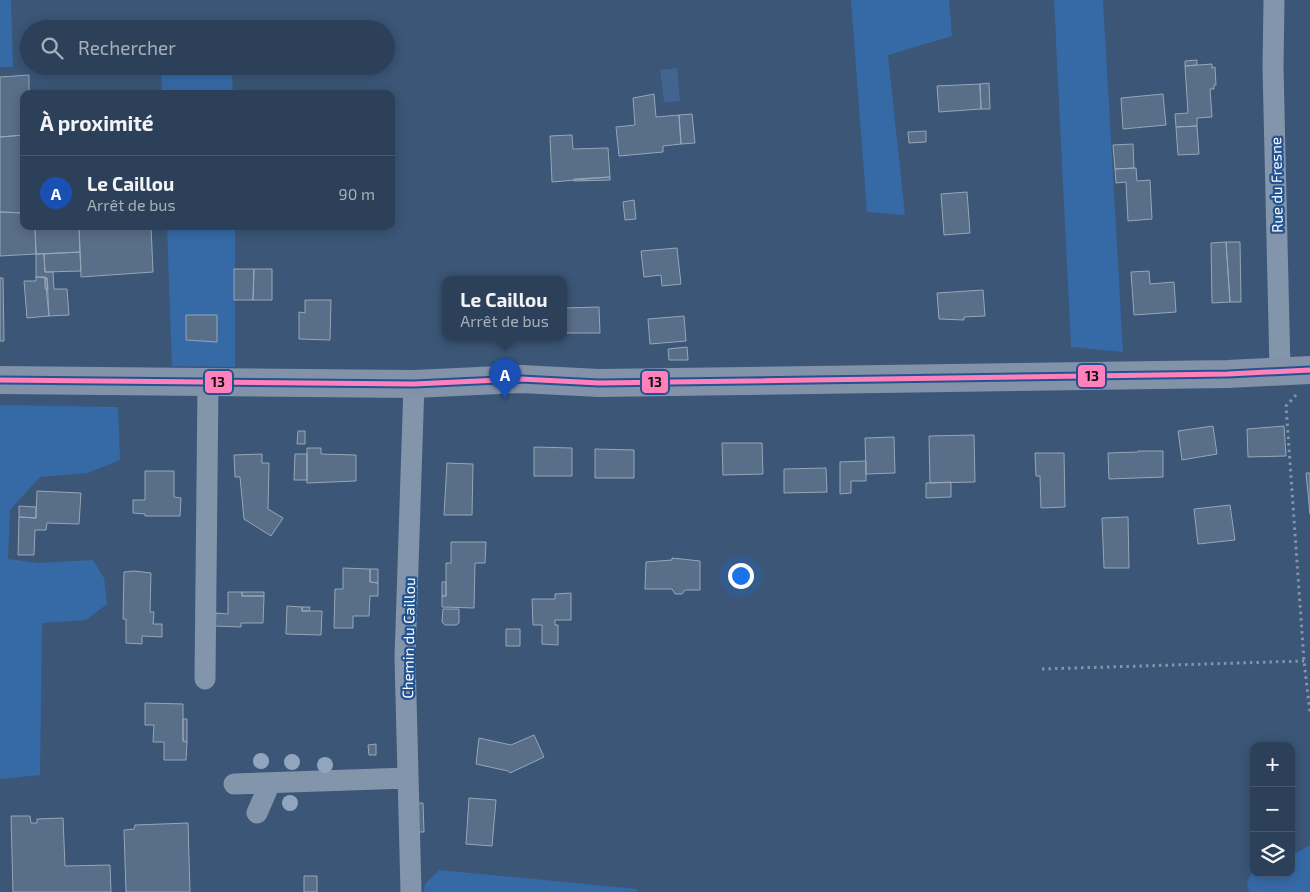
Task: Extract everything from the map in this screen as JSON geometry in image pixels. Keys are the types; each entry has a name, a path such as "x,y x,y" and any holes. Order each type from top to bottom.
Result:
{"main road":[{"path":"0,380 414,384 521,379 600,383 1228,374 1280,370 1304,381"}],"street":[{"name":"Rue du Fresne","path":"1274,0 1273,67 1280,370"},
{"path":"205,679 208,382"},
{"name":"Chemin du Caillou","path":"411,892 405,658 414,384"},
{"path":"234,784 408,778"},
{"path":"257,813 270,783"}],"path":[{"path":"1304,381 1286,406 1304,661 1310,713"},
{"path":"1042,669 1304,661"}],"shaded area":[{"path":"0,0 11,0 13,67 0,67"},
{"path":"851,0 949,0 952,36 888,55 905,215 867,212"},
{"path":"1054,0 1103,0 1123,352 1071,347"},
{"path":"677,68 680,101 664,102 660,70"},
{"path":"161,75 232,75 233,90 162,90"},
{"path":"167,230 235,230 235,367 172,366"},
{"path":"0,405 118,407 120,460 88,473 40,477 10,510 8,559 39,563 93,560 104,578 107,604 86,620 42,623 40,775 0,779"},
{"path":"1310,845 1310,892 1249,892 1247,882 1250,876 1295,877 1295,854"},
{"path":"439,870 637,889 638,892 424,892 425,884"}],"building":[{"path":"1197,60 1197,65 1185,66 1185,61"},
{"path":"1212,64 1212,68 1215,67 1216,85 1214,85 1214,89 1210,89 1212,117 1197,118 1197,126 1176,127 1175,114 1188,113 1185,66"},
{"path":"29,75 29,90 20,90 20,135 0,137 0,77"},
{"path":"989,83 990,109 981,109 980,84"},
{"path":"980,84 981,109 939,112 937,86"},
{"path":"654,94 656,117 679,115 681,144 663,146 663,152 619,156 616,127 635,125 633,98"},
{"path":"1163,94 1166,125 1123,129 1121,98"},
{"path":"692,114 695,143 681,144 679,115"},
{"path":"1197,126 1199,154 1178,155 1176,127"},
{"path":"926,131 926,142 909,143 908,132"},
{"path":"20,135 20,213 0,212 0,137"},
{"path":"572,135 573,149 608,148 610,177 552,182 550,136"},
{"path":"1133,144 1134,168 1115,169 1113,145"},
{"path":"1136,168 1137,181 1150,180 1152,219 1128,221 1126,182 1116,183 1115,169"},
{"path":"610,177 610,180 574,181 574,179"},
{"path":"967,192 970,233 944,235 941,194"},
{"path":"634,200 636,219 625,220 623,202"},
{"path":"0,212 20,213 20,230 35,230 36,254 0,256"},
{"path":"35,230 79,230 80,252 36,254"},
{"path":"79,230 151,230 153,272 81,277"},
{"path":"1226,242 1240,242 1241,302 1230,302"},
{"path":"1226,242 1230,302 1212,303 1211,243"},
{"path":"677,248 681,284 662,286 661,275 644,277 641,251"},
{"path":"80,252 81,271 45,272 44,254"},
{"path":"36,254 44,254 45,272 53,272 54,289 67,289 69,315 49,316 47,278 36,277"},
{"path":"234,269 254,269 253,300 234,300"},
{"path":"254,269 272,269 272,300 253,300"},
{"path":"1149,271 1150,284 1174,282 1176,312 1134,315 1131,272"},
{"path":"36,277 45,277 49,316 27,318 24,281 36,281"},
{"path":"45,277 47,278 48,289 45,289"},
{"path":"0,278 3,278 4,341 0,341"},
{"path":"983,290 985,316 964,317 964,320 939,319 937,293"},
{"path":"305,300 331,300 330,340 299,339 299,312 305,313"},
{"path":"599,307 600,333 567,333 567,308"},
{"path":"186,315 217,315 217,342 186,340"},
{"path":"684,316 686,341 650,344 648,319"},
{"path":"687,347 688,360 669,360 668,349"},
{"path":"1213,426 1217,454 1182,460 1178,431"},
{"path":"1284,426 1286,456 1248,457 1247,429"},
{"path":"298,431 305,431 305,444 297,444"},
{"path":"974,435 975,482 930,483 929,436"},
{"path":"894,437 895,473 866,474 865,438"},
{"path":"722,443 762,443 763,474 723,475"},
{"path":"534,447 572,448 572,476 534,476"},
{"path":"307,448 321,448 321,454 356,455 356,481 307,483"},
{"path":"595,449 634,450 634,478 595,478"},
{"path":"1163,451 1163,477 1109,479 1108,453"},
{"path":"1035,453 1064,453 1065,507 1041,508 1040,476 1036,476"},
{"path":"262,454 262,463 269,463 268,509 283,518 271,536 244,519 240,477 235,477 234,455"},
{"path":"295,454 307,454 307,480 294,480"},
{"path":"866,461 866,481 851,481 851,493 840,494 840,462"},
{"path":"447,463 473,464 472,515 444,515"},
{"path":"826,468 827,492 784,493 784,469"},
{"path":"145,471 174,471 174,497 181,498 180,516 145,516 145,514 133,513 133,500 145,500"},
{"path":"1306,473 1310,473 1310,514"},
{"path":"951,482 951,497 926,498 926,483"},
{"path":"37,491 81,493 79,524 47,523 46,530 35,530 34,555 18,555 19,517 36,518"},
{"path":"1230,505 1235,540 1198,544 1194,509"},
{"path":"19,506 36,507 36,518 19,517"},
{"path":"1128,517 1129,568 1104,568 1102,518"},
{"path":"451,542 486,542 485,563 475,563 474,608 442,607 442,596 446,596 446,563 451,563"},
{"path":"672,558 700,561 700,590 685,590 682,594 675,594 672,589 645,589 646,562 672,560"},
{"path":"343,568 370,569 370,582 378,583 378,596 370,596 369,616 353,616 353,628 334,628 335,589 343,589"},
{"path":"370,569 378,569 378,583 370,582"},
{"path":"124,572 151,573 150,612 154,612 153,624 162,624 162,637 142,636 142,644 126,643 126,619 123,619"},
{"path":"442,582 446,582 446,596 442,596"},
{"path":"228,592 242,592 242,596 264,596 263,623 241,623 241,627 215,626 216,613 228,614"},
{"path":"242,592 264,592 264,596 242,596"},
{"path":"571,593 571,620 555,620 555,625 558,625 558,645 542,644 542,625 533,625 532,599 555,599 555,594"},
{"path":"287,606 302,607 302,611 322,611 321,635 286,634"},
{"path":"302,607 310,607 309,611 302,611"},
{"path":"443,609 459,609 459,623 456,625 445,625 442,622"},
{"path":"506,629 520,629 520,646 506,646"},
{"path":"145,703 183,704 183,741 187,742 186,760 164,760 164,742 153,742 154,725 145,725"},
{"path":"183,719 187,719 187,742 183,741"},
{"path":"534,735 544,757 510,773 476,764 479,738 511,745"},
{"path":"376,744 376,755 369,755 368,745"},
{"path":"469,798 496,800 492,846 466,844"},
{"path":"416,803 423,803 424,832 417,832"},
{"path":"11,816 30,816 31,823 37,823 37,819 63,818 65,866 110,865 111,892 13,892"},
{"path":"188,823 190,892 126,892 124,830 134,829 135,825"},
{"path":"304,876 317,876 317,892 304,892"}],"transit line":[{"name":"13","path":"0,380 414,384 521,379 599,383 1228,374 1310,370"}],"place":[{"name":"Le Caillou","path":"505,399"}]}
